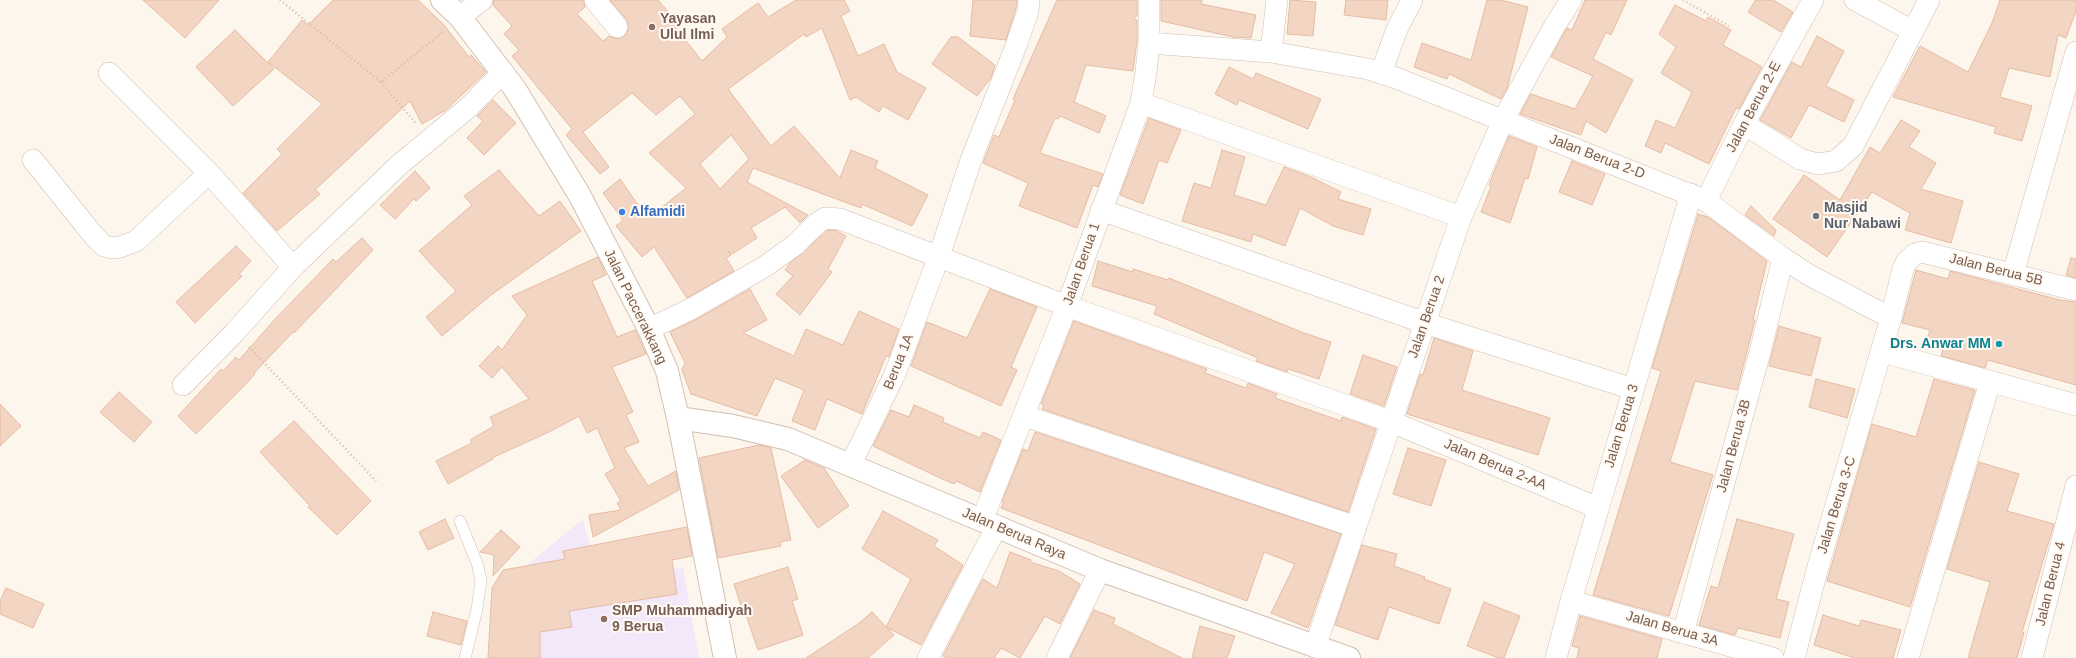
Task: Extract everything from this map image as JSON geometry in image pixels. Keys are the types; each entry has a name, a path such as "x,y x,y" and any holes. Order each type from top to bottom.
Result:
{"main road":[{"name":"Jalan Paccerakkang","path":"442,0 460,18 503,72 580,196 649,329 667,371 678,418 725,658"},
{"name":"Jalan Berua Raya","path":"678,418 733,426 775,436 851,464 1100,570 1349,658"}],"street":[{"path":"460,18 482,0"},
{"path":"595,0 617,26"},
{"name":"Berua 1A","path":"851,464 895,374 939,256 971,160 1016,46 1028,11 1029,0"},
{"name":"Jalan Berua 1","path":"928,658 989,524 1025,416 1067,306 1141,102 1149,43 1149,0"},
{"path":"1271,52 1278,0"},
{"path":"1382,73 1397,29 1412,0"},
{"name":"Jalan Berua 2","path":"1315,647 1461,217 1503,120 1554,27 1571,0"},
{"name":"Jalan Berua 2-E","path":"1699,197 1744,124 1813,0"},
{"path":"1855,0 1913,31"},
{"path":"1744,124 1800,159 1818,164 1836,161 1853,146 1929,0"},
{"name":"Jalan Berua 2-D","path":"1149,43 1271,52 1320,60 1382,73 1699,197 1809,275 1891,318"},
{"path":"2013,274 2076,52"},
{"path":"183,385 235,332 293,267 399,165 469,108 503,72"},
{"path":"109,73 208,173 293,267"},
{"path":"1141,102 1461,217"},
{"path":"33,160 94,236 104,246 111,248 120,247 136,241 208,173"},
{"name":"Jalan Berua 3","path":"1556,658 1571,601 1633,389 1699,197"},
{"path":"1101,210 1425,323 1633,389"},
{"name":"Jalan Berua 2-AA","path":"649,329 691,309 764,267 795,245 816,224 825,218 840,219 1067,306 1392,422 1598,508"},
{"name":"Jalan Berua 5B","path":"1916,254 1922,252 2076,290"},
{"name":"Jalan Berua 3-C","path":"1794,658 1819,563 1883,352 1903,269 1907,261 1916,254"},
{"name":"Jalan Berua 3B","path":"1683,633 1760,352 1783,258"},
{"path":"1883,352 2076,405"},
{"path":"1908,658 1990,382"},
{"path":"1025,416 1356,527"},
{"name":"Jalan Berua 4","path":"2032,658 2076,486"},
{"path":"1057,658 1100,570"},
{"name":"Jalan Berua 3A","path":"1571,601 1773,658"}],"lane":[{"path":"460,521 478,566 481,581 477,609 465,658"}],"path":[{"path":"280,0 381,82 430,141"},
{"path":"1683,0 1729,26"},
{"path":"381,82 460,18"},
{"path":"235,332 376,481"}],"shaded area":[{"name":"SMP Muhammadiyah 9 Berua","path":"583,519 599,579 683,567 699,658 514,658 521,570"}],"building":[{"path":"143,0 219,0 185,38"},
{"path":"333,0 418,0 444,25 469,57 471,55 486,72 446,110 422,124 410,101 315,190 320,194 277,231 243,193 282,154 277,149 322,104 268,62 302,20 308,25"},
{"path":"494,0 583,0 585,7 577,14 603,41 609,36 619,39 625,36 628,31 627,20 610,0 658,0 679,24 675,27 702,61 727,37 722,29 758,3 768,17 796,0 844,0 850,11 841,16 858,56 884,44 897,72 926,88 908,120 883,106 879,112 856,97 850,100 822,28 806,37 804,34 728,89 771,146 794,126 840,178 851,150 878,161 875,168 928,195 912,226 862,204 861,208 753,168 747,182 808,215 800,223 785,207 751,228 757,238 732,254 728,251 731,255 726,258 734,271 687,298 654,247 642,257 616,226 623,220 603,193 620,179 645,215 649,212 652,215 686,188 649,153 695,114 680,96 656,115 632,93 583,132 609,167 600,174 566,135 572,129 512,56 519,50 504,34 512,26 493,5","holes":["731,135 749,159 720,189 700,164"]},
{"path":"973,0 1017,0 1006,40 970,36"},
{"path":"1057,0 1137,0 1137,16 1135,16 1134,19 1137,20 1137,40 1133,71 1086,65 1074,102 1106,116 1099,133 1060,116 1058,119 1055,118 1040,153 1103,174 1098,187 1093,185 1077,228 1019,206 1028,183 983,163 994,135 999,137 1015,100 1013,99"},
{"path":"1161,0 1202,0 1201,4 1256,15 1251,38 1233,37 1161,21"},
{"path":"1290,0 1316,2 1313,36 1287,34"},
{"path":"1346,0 1388,0 1386,20 1344,15"},
{"path":"1487,0 1501,0 1528,7 1507,89 1501,99 1449,74 1447,79 1414,67 1422,43 1471,60"},
{"path":"1585,0 1627,0 1611,35 1606,32 1593,59 1633,80 1606,133 1586,121 1581,135 1520,114 1531,94 1575,109 1593,76 1551,57 1567,28 1572,30"},
{"path":"1756,0 1773,0 1793,12 1781,32 1748,12"},
{"path":"2000,0 2076,0 2076,11 2066,38 2058,35 2050,77 2009,68 2000,97 2032,106 2022,141 1994,133 1996,127 1893,97 1920,46 1968,72 1992,23"},
{"path":"1675,5 1706,21 1708,17 1731,30 1723,45 1762,67 1739,109 1736,108 1709,164 1665,143 1661,153 1645,146 1656,120 1675,128 1692,92 1661,73 1676,47 1659,34"},
{"path":"235,30 274,69 233,106 196,67"},
{"path":"1817,36 1844,51 1826,86 1854,100 1844,122 1809,105 1791,138 1760,120 1792,62 1801,67"},
{"path":"951,37 958,37 995,65 991,78 977,96 932,64"},
{"path":"1229,67 1253,79 1256,73 1321,99 1308,129 1239,100 1237,105 1215,94"},
{"path":"493,100 516,123 484,155 467,138 483,121 477,116"},
{"path":"1149,118 1181,130 1167,163 1159,160 1143,204 1120,195"},
{"path":"1901,120 1920,131 1909,147 1936,163 1921,189 1963,201 1951,243 1905,230 1910,213 1872,192 1827,257 1773,219 1804,175 1840,200 1870,147 1880,153"},
{"path":"1509,136 1537,147 1528,179 1525,178 1510,223 1481,212 1491,186 1489,185"},
{"path":"1222,150 1245,157 1234,195 1266,205 1284,167 1309,176 1341,192 1338,199 1371,209 1363,235 1333,226 1300,208 1285,246 1253,234 1251,242 1182,221 1194,183 1211,188"},
{"path":"1572,161 1605,174 1592,205 1559,192"},
{"path":"499,170 539,216 560,201 581,231 491,295 442,336 426,317 456,291 419,251 472,205 464,196"},
{"path":"415,171 430,188 416,201 414,199 395,219 380,205"},
{"path":"1751,206 1776,230 1774,236 1745,215"},
{"path":"1698,214 1708,217 1767,261 1753,320 1755,320 1737,390 1695,381 1670,462 1713,475 1669,616 1593,595 1661,371 1652,368"},
{"path":"828,230 837,231 846,236 828,269 832,272 800,315 776,294 793,276 785,270 790,263"},
{"path":"362,238 373,250 254,373 255,374 242,388 196,434 178,416 221,369 223,371 236,357 239,360 277,317 333,259 336,262"},
{"path":"236,246 251,261 239,274 242,276 195,323 176,302"},
{"path":"598,257 606,275 592,281 617,337 635,330 646,354 612,367 633,412 626,415 639,442 624,448 648,486 676,471 679,490 593,537 589,515 621,510 617,503 621,501 605,474 615,468 597,428 587,433 579,416 551,431 492,458 493,459 448,484 436,461 472,443 470,440 494,426 490,417 529,399 502,367 492,378 479,366 498,346 502,350 527,315 512,296"},
{"path":"2071,258 2076,259 2076,278 2066,275"},
{"path":"1098,261 1133,272 1133,269 1168,280 1169,278 1304,333 1331,342 1319,379 1288,369 1287,372 1256,361 1258,358 1154,314 1157,306 1092,286"},
{"path":"1916,270 1948,279 1950,271 2060,300 2076,302 2076,385 1988,360 1985,368 1941,356 1944,347 1926,342 1930,330 1902,323"},
{"path":"750,289 767,320 743,333 794,356 806,329 843,345 859,311 899,329 889,357 886,356 862,414 827,399 815,430 792,421 804,390 775,378 757,416 691,394 682,370 685,363 670,332 697,319"},
{"path":"990,289 1037,307 1011,367 1017,370 1001,406 911,366 927,322 967,338"},
{"path":"1074,321 1207,369 1205,373 1246,388 1248,383 1277,394 1275,398 1341,421 1342,417 1376,429 1348,512 1042,409 1044,405 1041,404"},
{"path":"1779,326 1821,338 1811,376 1769,366"},
{"path":"1434,338 1473,351 1462,390 1550,418 1538,455 1407,414 1420,374 1423,375"},
{"path":"1363,355 1397,367 1384,406 1350,394"},
{"path":"1816,379 1855,389 1847,418 1809,407"},
{"path":"1934,379 1975,390 1910,607 1827,581 1872,424 1916,437"},
{"path":"119,392 152,422 134,442 100,412"},
{"path":"0,404 21,426 0,446"},
{"path":"914,405 944,418 943,422 980,438 983,432 1001,440 980,492 956,481 954,484 940,478 873,446 891,410 909,417"},
{"path":"294,421 371,501 337,535 308,507 310,506 260,452"},
{"path":"1035,432 1341,534 1308,628 1271,613 1295,564 1264,552 1247,601 1001,508 1023,449 1028,451"},
{"path":"759,445 771,448 791,540 780,542 781,546 718,558 699,458"},
{"path":"1408,448 1446,460 1431,506 1393,494"},
{"path":"805,460 824,468 849,506 818,528 781,476"},
{"path":"1979,462 2019,474 2007,511 2054,524 2022,632 2024,633 2017,658 1968,658 1990,582 1947,569"},
{"path":"883,511 938,540 934,546 963,565 921,645 886,627 911,579 862,549"},
{"path":"445,519 454,538 428,550 419,532"},
{"path":"1737,519 1794,534 1776,599 1789,602 1780,638 1738,628 1735,635 1699,625 1711,586 1718,588"},
{"path":"687,527 692,556 672,560 677,594 569,611 572,627 540,632 540,658 488,658 492,588 503,570 565,559 563,551"},
{"path":"501,530 520,547 493,576 494,555 480,552"},
{"path":"1362,545 1397,554 1394,566 1425,577 1424,579 1451,589 1439,624 1389,607 1378,640 1335,625"},
{"path":"1010,552 1031,560 1030,562 1059,571 1080,584 1060,624 1045,616 1020,658 1001,648 994,658 947,658 943,656 983,579 997,588"},
{"path":"788,567 798,599 792,601 803,635 758,650 734,584"},
{"path":"6,588 44,604 33,628 0,614 0,601"},
{"path":"1484,602 1520,616 1504,658 1499,658 1467,646"},
{"path":"1094,610 1115,618 1113,624 1182,658 1070,658"},
{"path":"433,612 467,621 461,645 427,636"},
{"path":"872,612 894,635 868,658 806,658 858,624"},
{"path":"1823,615 1859,626 1861,620 1901,630 1893,658 1855,658 1814,645"},
{"path":"1580,616 1662,639 1657,658 1577,658 1579,648 1572,646"},
{"path":"1200,626 1235,636 1227,658 1192,658"}],"place":[{"name":"Yayasan Ulul Ilmi","path":"652,27"},
{"name":"Alfamidi","path":"622,212"},
{"name":"Masjid Nur Nabawi","path":"1816,216"},
{"name":"Drs. Anwar MM","path":"1999,344"},
{"name":"SMP Muhammadiyah 9 Berua","path":"604,619"}]}
